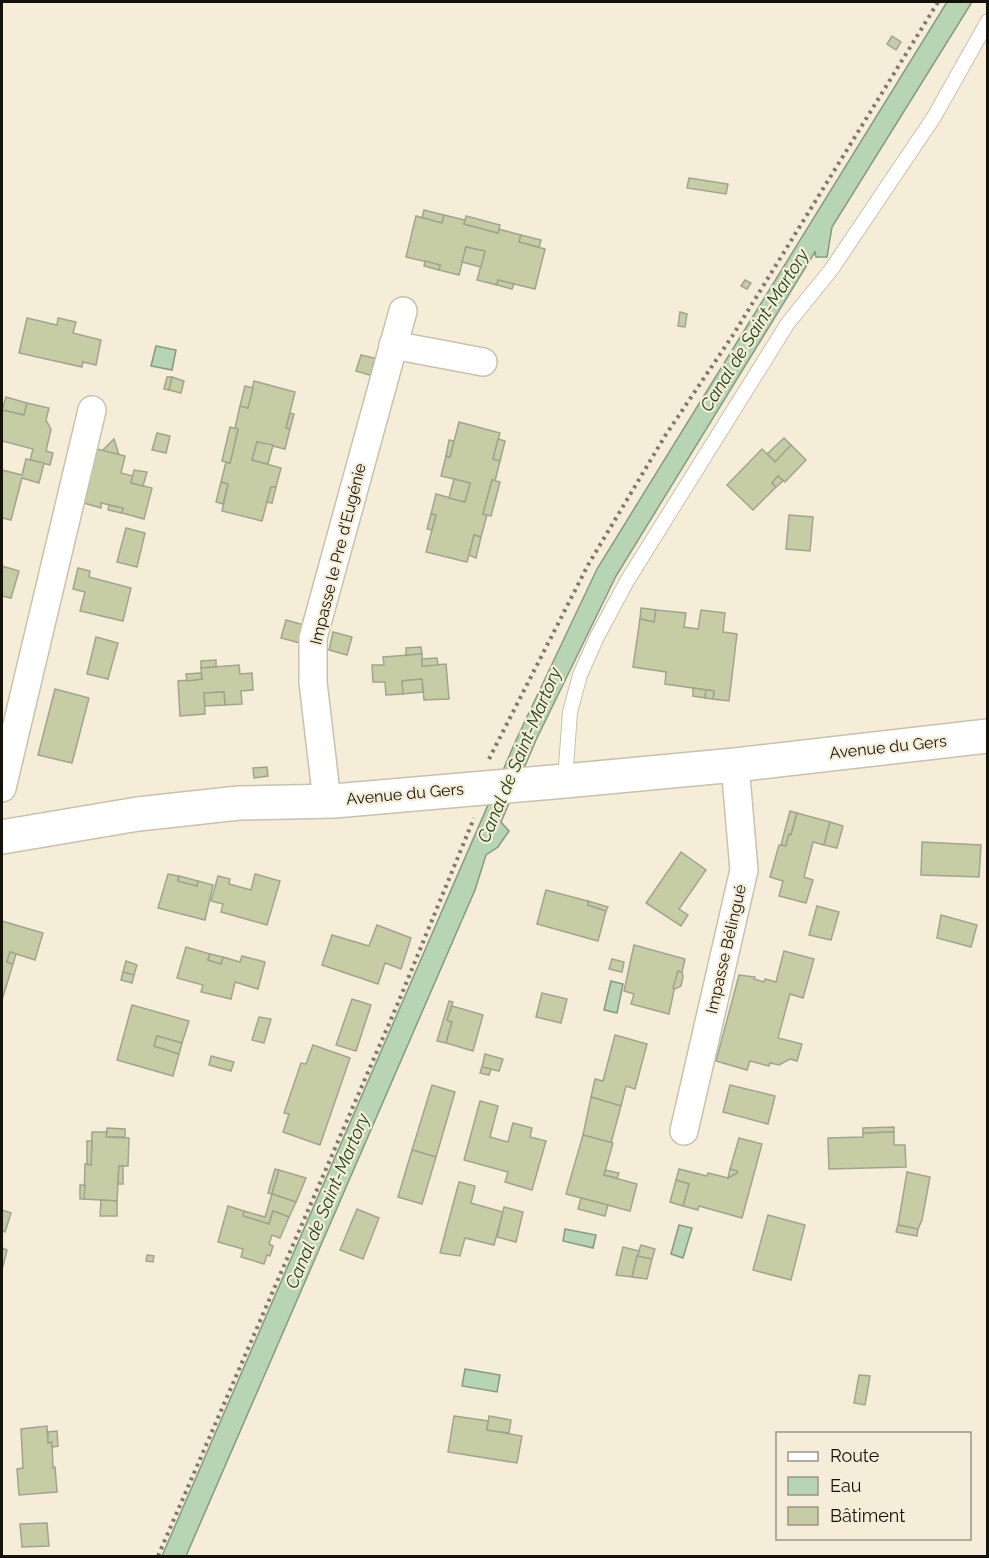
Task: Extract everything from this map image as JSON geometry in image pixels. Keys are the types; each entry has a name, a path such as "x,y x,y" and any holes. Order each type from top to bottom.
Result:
{"main road":[{"name":"Avenue du Gers","path":"2,837 138,814 239,803 327,801 565,781 735,765 987,736"}],"street":[{"name":"Impasse le Pre d'Eugénie","path":"327,801 313,682 313,638 403,311"},
{"path":"393,345 483,362"},
{"path":"2,788 92,410"},
{"name":"Impasse Bélingué","path":"684,1131 744,870 735,765"}],"lane":[{"path":"565,781 570,712 580,675 622,591 788,323 831,270 934,117 987,21"}],"water":[{"name":"Canal de Saint-Martory","path":"947,2 972,2 832,227 827,257 816,257 815,252 616,576 536,740 501,822 509,831 498,847 486,855 475,890 186,1556 162,1556 517,738 597,569"},
{"path":"156,346 176,350 172,370 151,366"},
{"path":"611,981 623,984 617,1013 604,1010"},
{"path":"679,1225 692,1228 683,1258 671,1254"},
{"path":"565,1229 596,1235 593,1248 563,1241"},
{"path":"465,1369 500,1375 497,1392 462,1386"}],"building":[{"path":"892,36 901,42 896,50 887,44"},
{"path":"689,178 728,184 726,194 687,188"},
{"path":"424,210 444,215 442,223 422,218"},
{"path":"444,215 465,220 464,224 498,233 498,229 521,235 519,242 545,249 535,289 498,280 497,285 477,280 485,251 466,247 459,275 439,270 440,265 406,257 416,216 442,223"},
{"path":"466,216 500,225 498,233 464,224"},
{"path":"521,235 541,240 539,247 519,242"},
{"path":"466,247 485,251 481,267 462,262"},
{"path":"425,261 440,265 439,270 424,266"},
{"path":"498,280 514,284 512,289 497,285"},
{"path":"745,280 751,283 747,289 741,286"},
{"path":"680,312 687,314 685,327 678,326"},
{"path":"27,318 57,325 58,318 76,322 73,333 101,340 96,365 83,362 82,367 19,353"},
{"path":"361,355 378,359 373,364 373,376 356,371"},
{"path":"167,377 172,377 169,390 164,389"},
{"path":"172,377 184,381 181,393 169,390"},
{"path":"254,381 295,392 286,428 290,429 285,449 257,442 252,460 281,468 276,487 271,487 262,521 222,511 228,484 221,482 226,462 230,463 238,429 235,428 240,406 248,408"},
{"path":"245,386 253,388 248,408 240,406"},
{"path":"6,397 27,403 24,415 2,410"},
{"path":"27,403 49,408 46,420 51,429 46,451 53,453 50,465 30,460 33,449 2,441 2,410 24,415"},
{"path":"290,413 294,414 290,429 286,428"},
{"path":"459,422 500,433 493,459 500,461 495,481 492,480 483,514 487,515 481,537 474,535 467,562 426,552 436,515 431,514 436,494 465,502 470,483 441,476 446,456 450,457"},
{"path":"230,427 238,429 230,463 222,461"},
{"path":"157,433 170,436 166,453 152,450"},
{"path":"784,438 791,445 775,462 767,454"},
{"path":"114,439 119,455 102,451"},
{"path":"498,439 505,441 500,461 493,459"},
{"path":"449,440 454,441 450,457 446,456"},
{"path":"257,442 273,445 268,464 252,460"},
{"path":"791,445 806,460 785,482 778,476 772,483 776,487 753,510 727,485 762,449 775,462"},
{"path":"93,448 125,456 121,473 133,476 131,483 152,488 144,519 122,513 123,508 101,503 101,508 80,502"},
{"path":"26,459 44,463 39,483 22,478 11,520 2,518 2,470 22,475"},
{"path":"134,470 147,472 143,486 131,483"},
{"path":"778,476 783,481 776,487 772,483"},
{"path":"454,479 470,483 465,502 449,498"},
{"path":"492,480 500,482 491,516 483,514"},
{"path":"221,482 228,484 223,504 216,502"},
{"path":"271,487 276,487 272,503 267,502"},
{"path":"109,505 123,508 122,513 108,510"},
{"path":"431,514 436,515 432,530 427,529"},
{"path":"789,515 813,517 810,551 786,549"},
{"path":"126,528 145,533 137,567 117,562"},
{"path":"474,535 481,537 476,558 469,555"},
{"path":"2,566 19,571 11,598 2,596"},
{"path":"78,568 90,571 89,577 131,588 123,621 80,611 85,592 73,589"},
{"path":"641,608 656,610 654,622 640,619"},
{"path":"656,610 686,613 684,627 698,629 701,610 725,613 723,632 737,634 729,701 713,699 714,691 665,684 666,672 633,667 640,619 654,622"},
{"path":"286,620 304,625 300,643 281,638"},
{"path":"333,632 352,637 347,655 329,650"},
{"path":"96,637 118,643 108,679 87,674"},
{"path":"421,647 422,654 406,655 406,648"},
{"path":"422,654 422,666 446,664 449,699 424,700 422,679 402,681 403,694 386,695 385,682 373,682 372,665 384,665 383,657"},
{"path":"437,658 438,665 422,666 422,659"},
{"path":"216,660 216,667 201,668 201,661"},
{"path":"239,665 240,674 252,673 253,690 241,691 242,704 225,705 224,692 204,693 205,714 180,716 178,681 202,679 201,668"},
{"path":"201,673 202,679 187,681 186,674"},
{"path":"422,679 423,692 403,694 402,681"},
{"path":"693,688 706,690 705,698 693,696"},
{"path":"55,689 89,698 72,763 38,755"},
{"path":"706,690 714,691 713,699 705,698"},
{"path":"224,692 225,705 205,706 204,693"},
{"path":"267,767 268,776 254,778 253,768"},
{"path":"790,811 797,813 786,846 781,845"},
{"path":"797,813 830,822 824,845 813,842 804,877 813,880 806,903 779,896 783,881 770,877 779,845 786,846"},
{"path":"830,822 843,826 837,848 824,845"},
{"path":"922,842 981,845 979,877 921,875"},
{"path":"681,852 706,870 679,909 688,915 681,926 646,903"},
{"path":"168,874 179,876 178,881 197,886 198,881 213,885 205,920 158,908"},
{"path":"255,874 280,881 267,925 221,912 223,904 211,901 218,876 230,879 229,884 251,890"},
{"path":"179,876 198,881 197,886 178,881"},
{"path":"546,890 588,901 588,905 606,911 598,941 537,924"},
{"path":"588,901 608,907 606,911 588,905"},
{"path":"817,906 839,912 831,940 809,935"},
{"path":"941,915 977,925 971,947 937,938"},
{"path":"2,921 43,933 35,960 10,952 7,962 13,964 2,1000"},
{"path":"377,925 411,938 401,969 385,963 378,984 322,965 332,935 369,946"},
{"path":"634,945 685,959 682,972 678,971 669,1014 631,1004 634,994 624,991"},
{"path":"186,947 210,954 208,960 221,964 223,957 240,962 242,956 265,962 258,989 235,982 231,999 201,992 203,985 177,978"},
{"path":"784,951 814,959 803,998 790,994 778,1038 802,1044 797,1061 790,1059 779,1065 770,1063 769,1066 750,1061 747,1070 716,1061 739,975 755,977 754,979 764,982 765,979 776,982"},
{"path":"10,952 16,954 13,964 7,962"},
{"path":"210,954 223,957 221,964 208,960"},
{"path":"612,959 624,962 622,972 609,969"},
{"path":"126,961 137,965 134,975 123,972"},
{"path":"678,971 682,972 683,977 681,986 675,989 673,988"},
{"path":"123,972 134,975 132,983 121,980"},
{"path":"542,993 567,999 561,1023 536,1017"},
{"path":"352,999 371,1005 356,1051 336,1045"},
{"path":"449,1001 453,1002 447,1020 452,1022 446,1043 437,1041"},
{"path":"132,1005 189,1021 182,1043 157,1036 154,1046 179,1054 173,1076 117,1060"},
{"path":"452,1006 483,1015 473,1051 446,1043 452,1022 447,1020"},
{"path":"259,1017 271,1019 264,1043 252,1040"},
{"path":"615,1035 647,1044 635,1089 626,1086 621,1106 591,1097 595,1079 603,1081"},
{"path":"157,1036 182,1043 179,1054 154,1046"},
{"path":"313,1045 350,1058 320,1145 283,1132 289,1114 284,1113 301,1063 306,1064"},
{"path":"485,1054 503,1059 499,1071 482,1067"},
{"path":"211,1056 234,1062 231,1071 209,1065"},
{"path":"482,1067 491,1069 489,1075 480,1073"},
{"path":"432,1085 455,1092 436,1157 412,1150"},
{"path":"730,1085 775,1096 768,1124 723,1112"},
{"path":"591,1097 621,1106 611,1143 583,1135"},
{"path":"480,1101 498,1106 490,1137 508,1142 513,1123 532,1128 530,1137 546,1141 532,1190 505,1182 508,1172 464,1160"},
{"path":"894,1127 894,1132 863,1133 863,1128"},
{"path":"107,1128 125,1129 125,1137 106,1137"},
{"path":"92,1132 107,1132 106,1137 129,1138 128,1166 119,1166 117,1201 84,1199 85,1164 91,1165"},
{"path":"894,1132 894,1145 905,1145 906,1167 829,1169 828,1138 863,1137 863,1133"},
{"path":"583,1135 613,1143 604,1175 637,1184 630,1211 566,1194"},
{"path":"739,1138 762,1144 742,1218 699,1206 698,1210 683,1206 689,1184 676,1180 679,1169 707,1176 708,1173 728,1178 737,1173 730,1169"},
{"path":"87,1141 92,1141 91,1165 87,1164"},
{"path":"412,1150 436,1157 422,1204 398,1197"},
{"path":"119,1166 123,1166 123,1184 118,1184"},
{"path":"275,1169 279,1170 272,1194 268,1193"},
{"path":"730,1169 737,1173 728,1178"},
{"path":"279,1170 306,1178 296,1202 272,1194"},
{"path":"605,1170 619,1173 617,1178 604,1175"},
{"path":"907,1172 930,1177 922,1220 918,1229 898,1225"},
{"path":"676,1180 689,1184 683,1206 670,1202"},
{"path":"459,1182 475,1186 471,1203 503,1212 494,1245 465,1238 460,1256 440,1253"},
{"path":"80,1185 85,1185 84,1199 80,1199"},
{"path":"272,1194 296,1202 289,1217 273,1211 269,1224 243,1216 244,1211 265,1217"},
{"path":"581,1198 608,1205 605,1216 578,1209"},
{"path":"101,1200 117,1201 117,1216 100,1216"},
{"path":"228,1206 244,1211 243,1216 269,1224 273,1211 289,1217 280,1238 272,1235 269,1244 273,1246 264,1264 241,1257 243,1249 218,1242"},
{"path":"504,1207 523,1212 516,1242 497,1237"},
{"path":"357,1209 379,1218 363,1259 340,1250"},
{"path":"2,1210 11,1213 5,1232 2,1230"},
{"path":"768,1215 805,1225 791,1280 753,1270"},
{"path":"898,1225 918,1229 917,1236 896,1232"},
{"path":"641,1245 655,1249 652,1259 637,1256"},
{"path":"623,1247 639,1251 632,1277 616,1275"},
{"path":"2,1248 7,1250 2,1270"},
{"path":"147,1255 154,1256 153,1262 146,1261"},
{"path":"637,1256 652,1259 647,1279 632,1277"},
{"path":"859,1375 870,1376 865,1405 854,1403"},
{"path":"454,1416 488,1421 487,1430 522,1436 517,1463 448,1452"},
{"path":"489,1416 511,1420 509,1433 487,1430"},
{"path":"47,1426 48,1443 52,1442 57,1492 19,1495 17,1469 23,1468 21,1429"},
{"path":"57,1431 58,1446 52,1447 52,1442 48,1443 48,1432"},
{"path":"47,1523 49,1546 22,1547 20,1524"}]}
